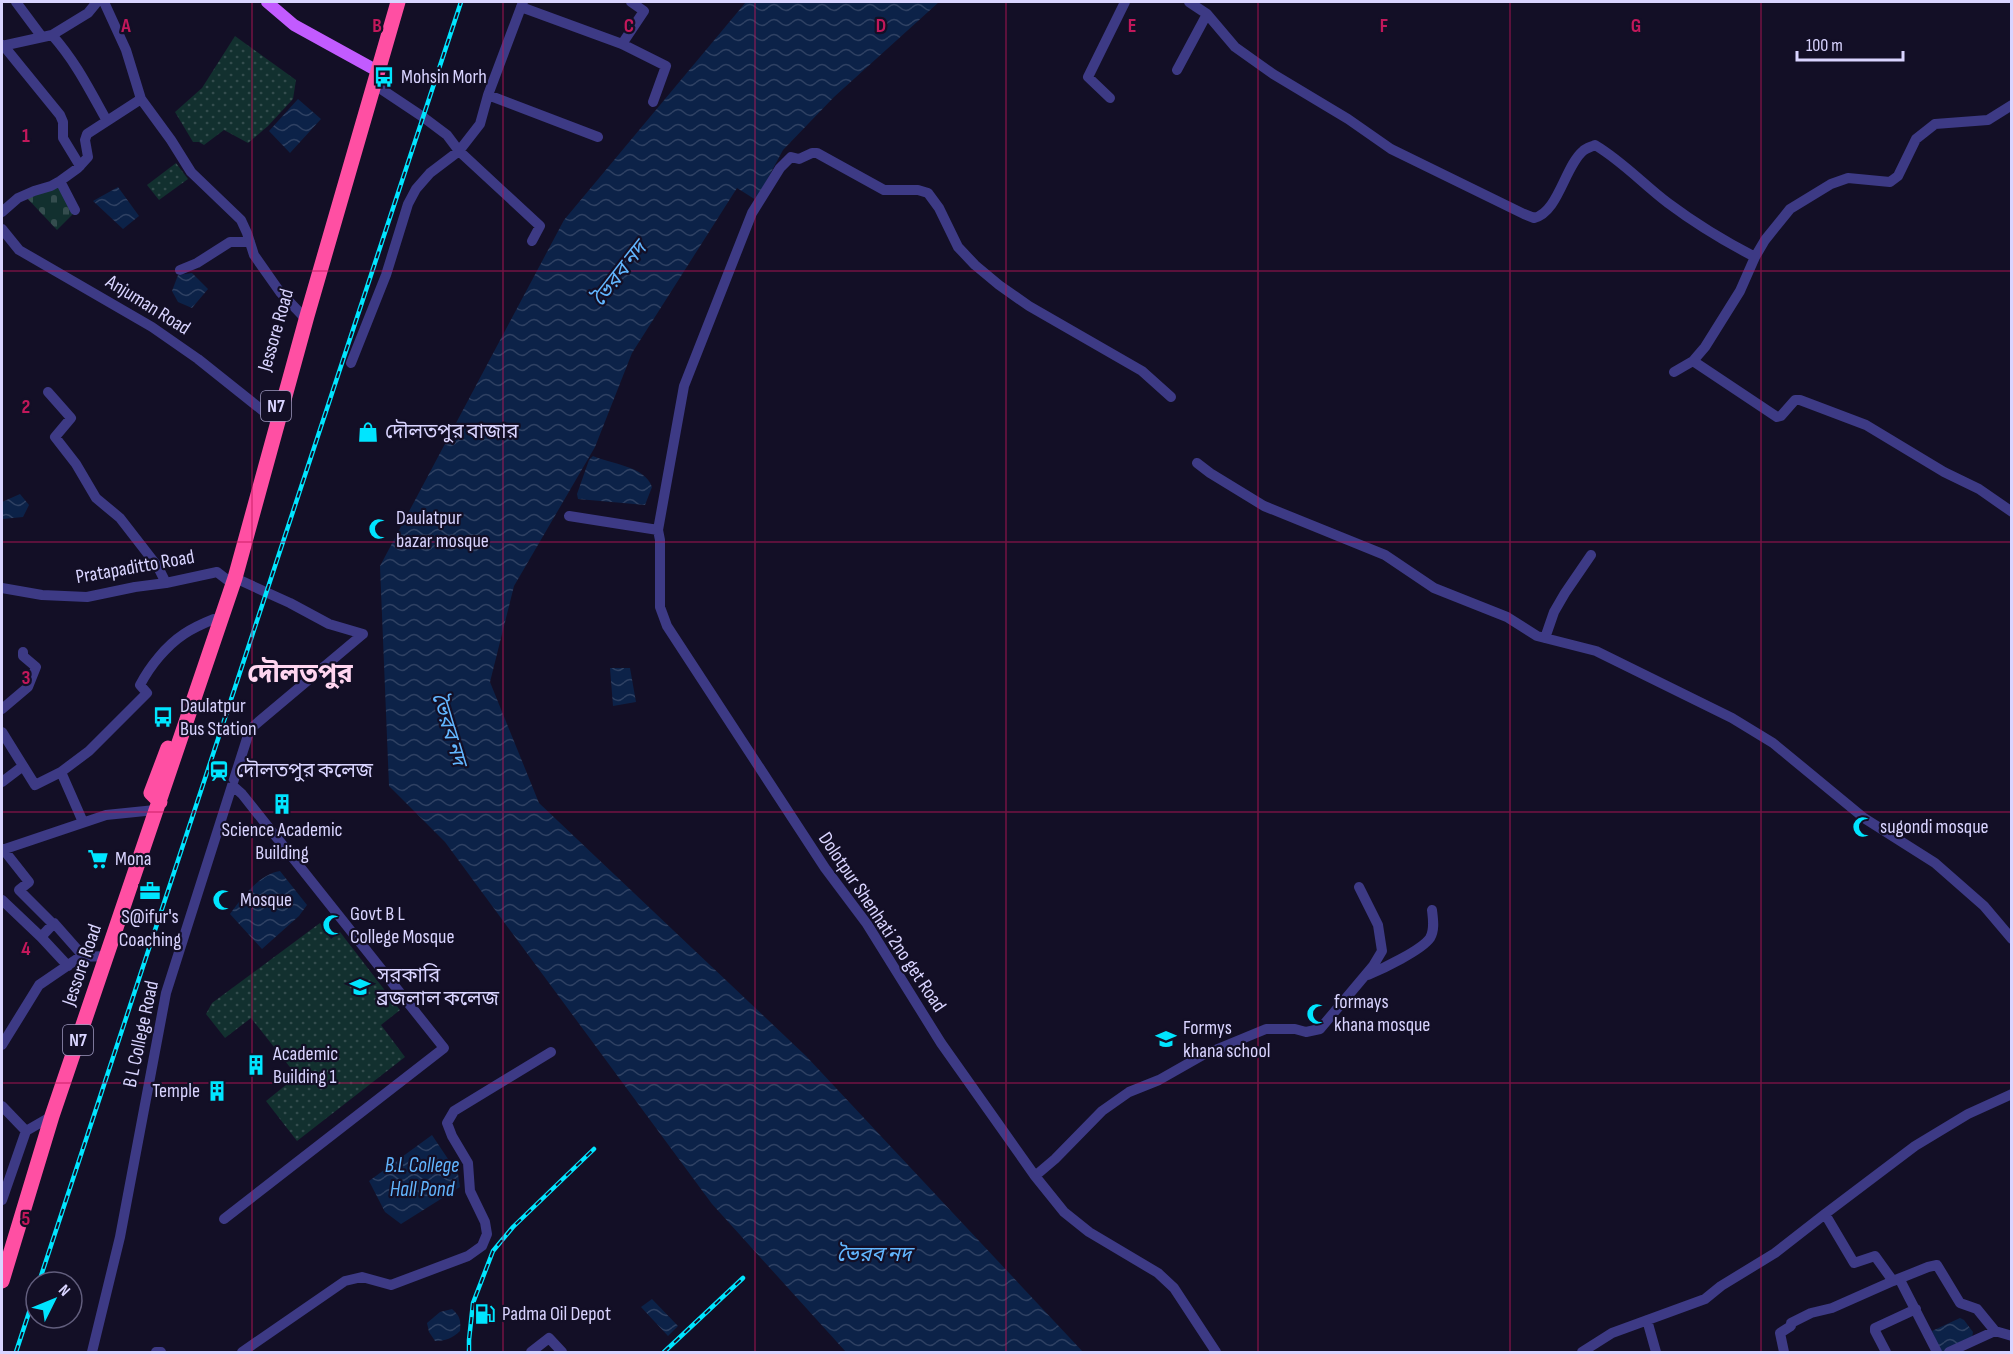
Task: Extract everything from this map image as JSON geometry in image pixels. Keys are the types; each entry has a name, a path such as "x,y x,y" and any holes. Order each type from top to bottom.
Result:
{"highway":[{"name":"Jessore Road","path":"158,806 152,793 214,619 231,580 272,418 390,2"},
{"name":"Jessore Road","path":"2,1281 52,1116 158,806 231,580 398,2"}],"main road":[{"path":"267,2 294,25 372,68"}],"street":[{"path":"16,2 47,36 69,54 106,121"},
{"path":"80,166 63,138 63,122 60,115 2,46 47,36 88,13 97,2"},
{"path":"104,2 126,50 141,99 191,172 241,220 260,266 302,315"},
{"path":"622,44 644,11 631,2"},
{"path":"1110,98 1088,77 1125,2"},
{"path":"1189,2 1207,15 1235,47 1273,75 1348,119 1391,149 1524,214 1534,218 1544,214 1561,188 1574,161 1583,151 1595,145 1703,229 1755,257"},
{"path":"351,363 386,275 408,204 416,189 430,173 459,151 480,124 488,95 522,4 622,44 666,66 653,102"},
{"path":"1177,70 1207,15"},
{"path":"375,85 447,135 459,151 540,226 532,241"},
{"path":"488,95 598,138"},
{"path":"2,212 18,198 51,186 80,166 88,157 85,140 87,134 141,99"},
{"path":"1674,372 1693,361 1705,347 1740,291 1765,240 1790,209 1810,195 1848,178 1890,182 1898,176 1916,139 1935,124 1988,120 2012,105"},
{"name":"Dolotpur Shenhati 2no get Road","path":"1172,398 1142,371 1029,306 975,265 958,247 939,208 928,193 918,190 884,190 817,153 799,159 792,157 780,168 752,213 684,386 658,530 660,607 667,626 825,868 867,924 941,1043 1035,1176 1065,1212 1089,1232 1158,1273 1174,1288 1216,1353"},
{"path":"60,181 75,210"},
{"name":"Anjuman Road","path":"2,230 20,250 152,327 198,359 272,418"},
{"path":"180,270 197,263 230,242 250,242"},
{"path":"1693,361 1777,417 1781,416 1795,400 1800,400 1866,426 1944,472 1979,489 2012,512"},
{"path":"48,392 71,418 55,437 96,498 120,518 158,567 166,584"},
{"path":"1197,463 1264,506 1385,555 1434,588 1507,617 1537,636 1596,651 1732,718 1773,743 1864,818 1935,863 1984,906 2012,939"},
{"path":"569,516 658,530"},
{"path":"1545,638 1554,612 1591,555"},
{"name":"Pratapaditto Road","path":"2,588 42,595 87,597 135,587 166,584 217,572 231,580"},
{"name":"B L College Road","path":"92,1353 120,1237 166,993 250,729 363,634 329,624 290,603 231,580"},
{"path":"2,732 35,785 60,772 89,751 147,693 140,685 147,671 161,655 183,634 214,619"},
{"path":"2,709 28,687 36,667 23,656 23,652"},
{"path":"2,782 23,766"},
{"path":"60,772 83,822"},
{"path":"224,1219 444,1048 242,794 233,786"},
{"path":"84,957 20,890 29,882 2,850 106,815 158,806"},
{"path":"1035,1176 1102,1111 1129,1092 1159,1080 1203,1055 1266,1029 1295,1029 1306,1032 1320,1029 1365,976 1382,951 1378,925 1359,887"},
{"path":"2,900 41,936 68,966"},
{"path":"1365,976 1408,954 1429,939 1433,928 1432,910"},
{"path":"41,936 53,924"},
{"path":"2,1045 39,985 84,957 107,956"},
{"path":"242,1353 345,1281 362,1277 391,1285 468,1256 482,1246 487,1234 485,1222 470,1191 468,1163 447,1123 454,1111 551,1052"},
{"path":"1582,1353 1612,1333 1705,1299 1721,1286 1775,1253 1915,1146 1968,1114 2012,1094"},
{"path":"2,1106 26,1131"},
{"path":"2,1200 26,1131 52,1116"},
{"path":"1825,1214 1854,1263 1875,1256 1897,1280 1916,1309 1936,1353"},
{"path":"1784,1353 1780,1333 1791,1326 1791,1323 1811,1312 1832,1308 1928,1267 1938,1266 1960,1303 1977,1309 1995,1331 2012,1336"},
{"path":"1886,1353 1875,1332 1877,1325 1916,1309"},
{"path":"1647,1320 1656,1353"},
{"path":"1949,1353 1995,1331"},
{"path":"531,1353 549,1338 562,1353"},
{"path":"156,1353 161,1353"}],"green space":[{"path":"235,36 296,80 293,99 268,126 248,143 224,130 204,145 193,142 175,112 202,88"},
{"path":"176,163 188,179 159,200 147,185"},
{"path":"59,183 75,212 57,230 26,197"},
{"path":"320,923 331,939 340,932 400,1010 381,1025 405,1057 297,1141 266,1101 297,1076 251,1018 225,1038 206,1014 212,1003"}],"water":[{"name":"ভৈরব নদ","path":"746,2 939,2 834,97 783,150 756,200 737,188 632,353 595,447 514,586 490,682 539,803 806,1056 1083,1352 846,1352 712,1204 445,842 389,786 380,566 564,220"},
{"path":"298,99 321,119 290,153 269,131"},
{"path":"118,187 139,216 123,229 93,201"},
{"path":"192,273 208,289 192,308 178,302 172,291 178,275"},
{"path":"593,456 642,474 652,487 645,505 578,499 577,494 589,460"},
{"path":"20,494 29,505 23,517 3,519 2,502"},
{"path":"610,668 630,668 636,702 613,706"},
{"path":"280,871 307,905 299,916 262,949 230,914 258,882"},
{"name":"B.L College Hall Pond","path":"432,1135 458,1174 460,1187 401,1224 385,1212 369,1181"},
{"path":"652,1299 678,1326 668,1336 641,1307"},
{"path":"452,1309 459,1318 460,1331 449,1339 435,1341 429,1332 427,1323 440,1312"},
{"path":"1960,1318 1973,1332 1972,1338 1946,1352 1941,1352 1932,1331"}],"railway":[{"path":"43,1270 461,2"},
{"path":"469,1352 473,1303 493,1251 513,1227 594,1149"},
{"path":"664,1352 743,1278"},
{"path":"16,1352 24,1328"}],"place":[{"name":"Mohsin Morh","path":"384,77"},
{"name":"দৌলতপুর বাজার","path":"368,432"},
{"name":"Daulatpur bazar mosque","path":"379,529"},
{"name":"Daulatpur Bus Station","path":"163,717"},
{"name":"দৌলতপুর কলেজ","path":"219,771"},
{"name":"Science Academic Building","path":"282,804"},
{"name":"sugondi mosque","path":"1863,827"},
{"name":"Mona","path":"98,859"},
{"name":"S@ifur's Coaching","path":"150,891"},
{"name":"Mosque","path":"223,900"},
{"name":"Govt B L College Mosque","path":"333,925"},
{"name":"সরকারি ব্রজলাল কলেজ","path":"360,987"},
{"name":"formays khana mosque","path":"1317,1014"},
{"name":"Formys khana school","path":"1166,1039"},
{"name":"Academic Building 1","path":"256,1065"},
{"name":"Temple","path":"217,1091"},
{"name":"Padma Oil Depot","path":"485,1314"}],"district":[{"name":"দৌলতপুর","path":"300,674"}]}
